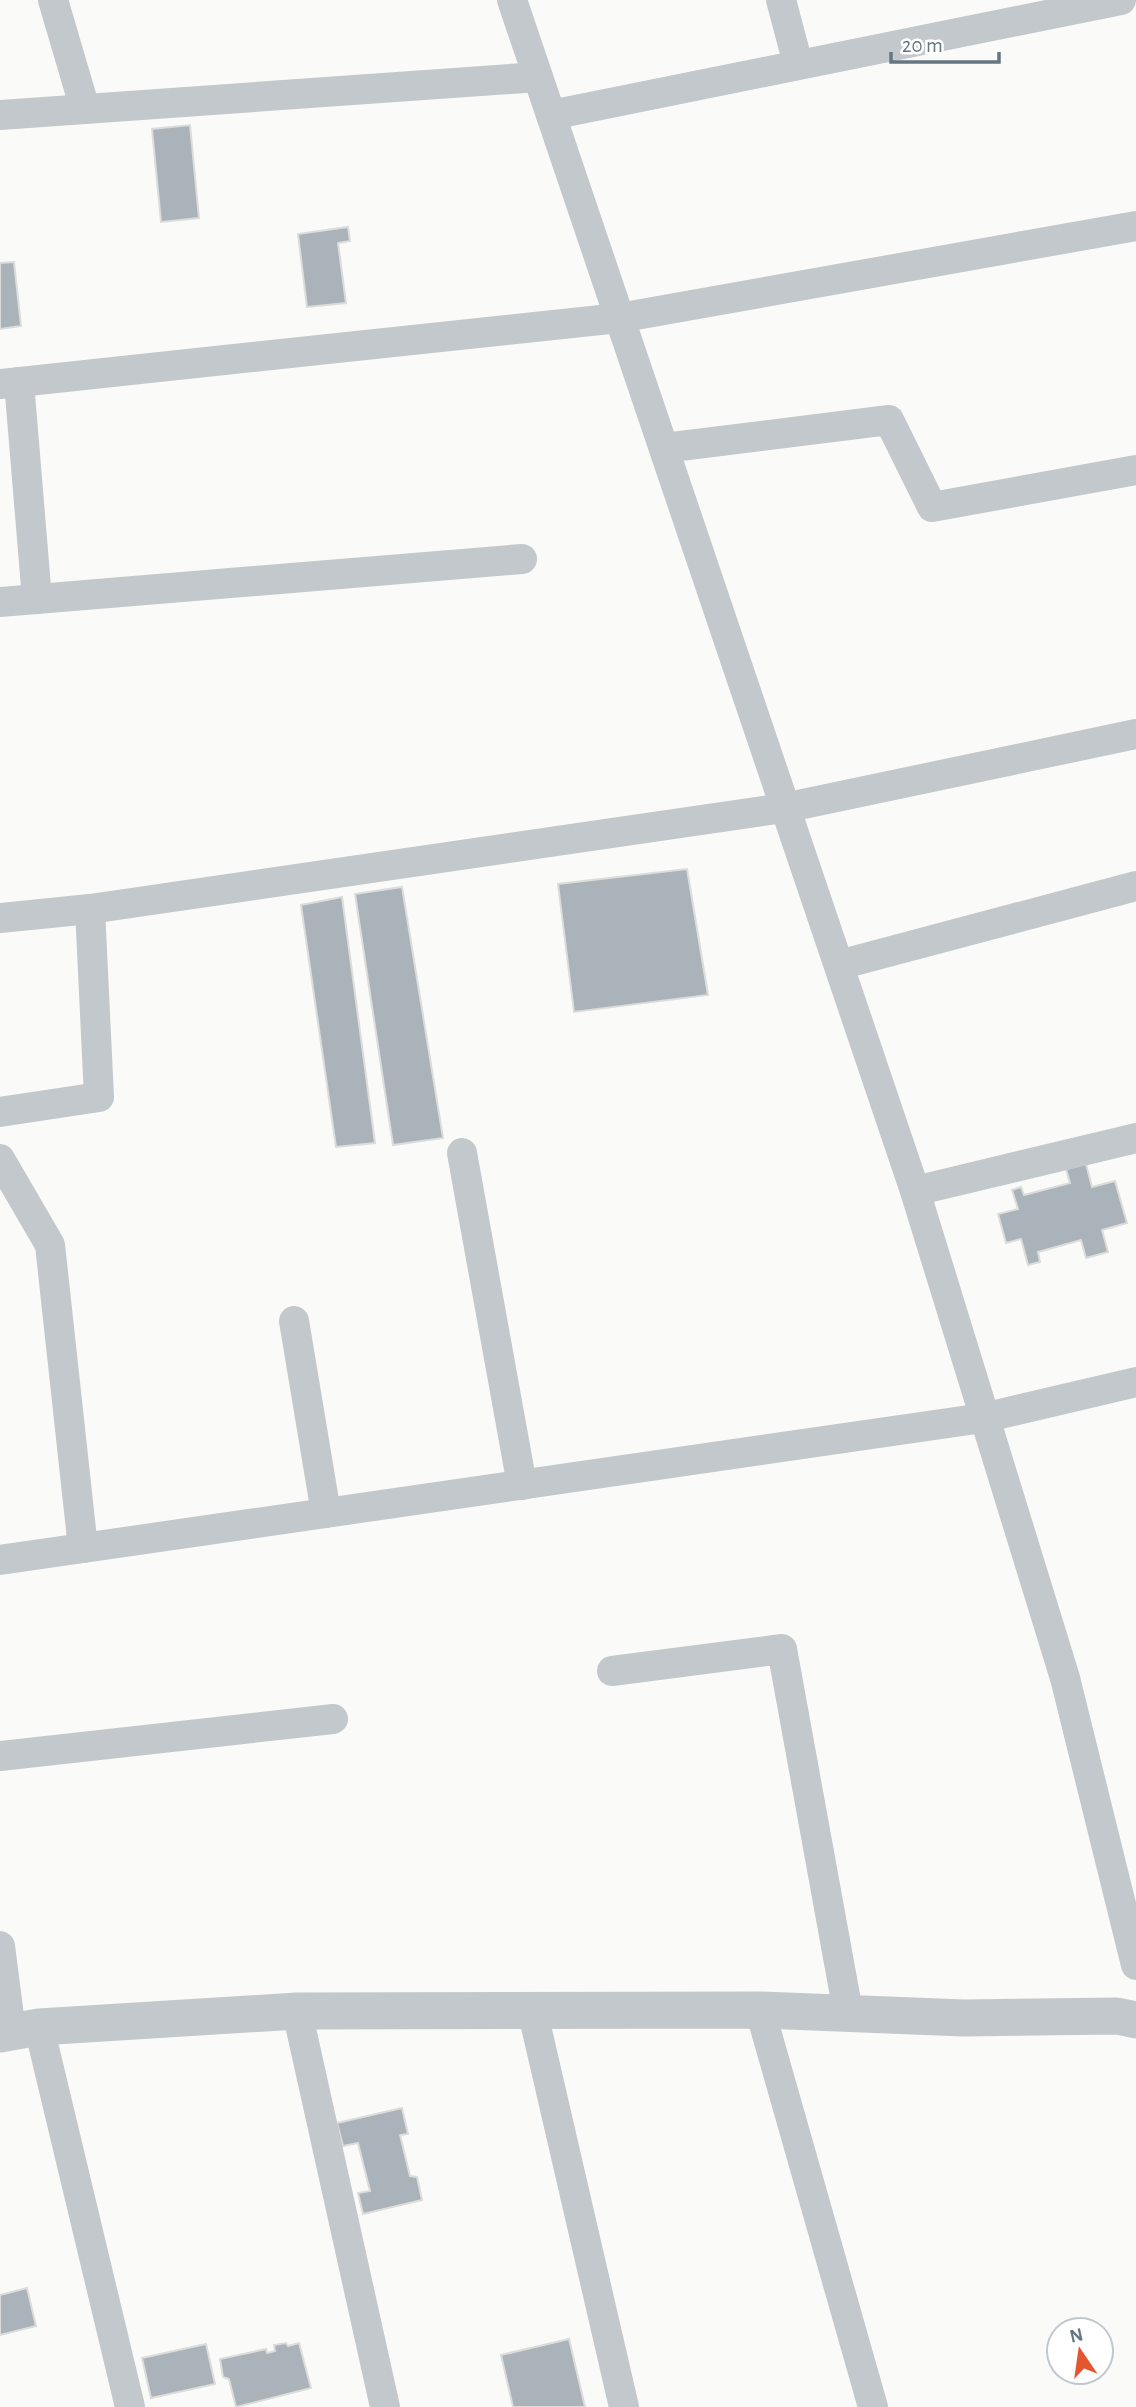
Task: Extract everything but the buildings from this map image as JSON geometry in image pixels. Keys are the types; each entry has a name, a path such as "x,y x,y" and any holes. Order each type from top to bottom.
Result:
{"street":[{"path":"53,0 85,109"},
{"path":"512,0 915,1191 1065,1678 1136,1965"},
{"path":"781,0 798,64"},
{"path":"551,115 1121,0"},
{"path":"0,115 538,77"},
{"path":"37,599 10,383 620,318 1136,226"},
{"path":"664,449 889,420 932,507 1136,470"},
{"path":"0,602 522,559"},
{"path":"0,918 90,909 784,807 1136,734"},
{"path":"839,965 1136,886"},
{"path":"0,1112 99,1097 90,909"},
{"path":"915,1191 1136,1138"},
{"path":"462,1153 522,1485"},
{"path":"0,1159 50,1245 82,1548"},
{"path":"294,1321 326,1513"},
{"path":"0,1560 983,1418 1136,1382"},
{"path":"612,1671 782,1649 848,2012"},
{"path":"0,1756 333,1720"},
{"path":"0,1946 17,2031 130,2407"},
{"path":"532,2010 624,2407"},
{"path":"760,2010 873,2407"},
{"path":"17,2031 297,2011 760,2010 964,2018 1117,2016 1136,2020"},
{"path":"297,2011 385,2407"}]}
